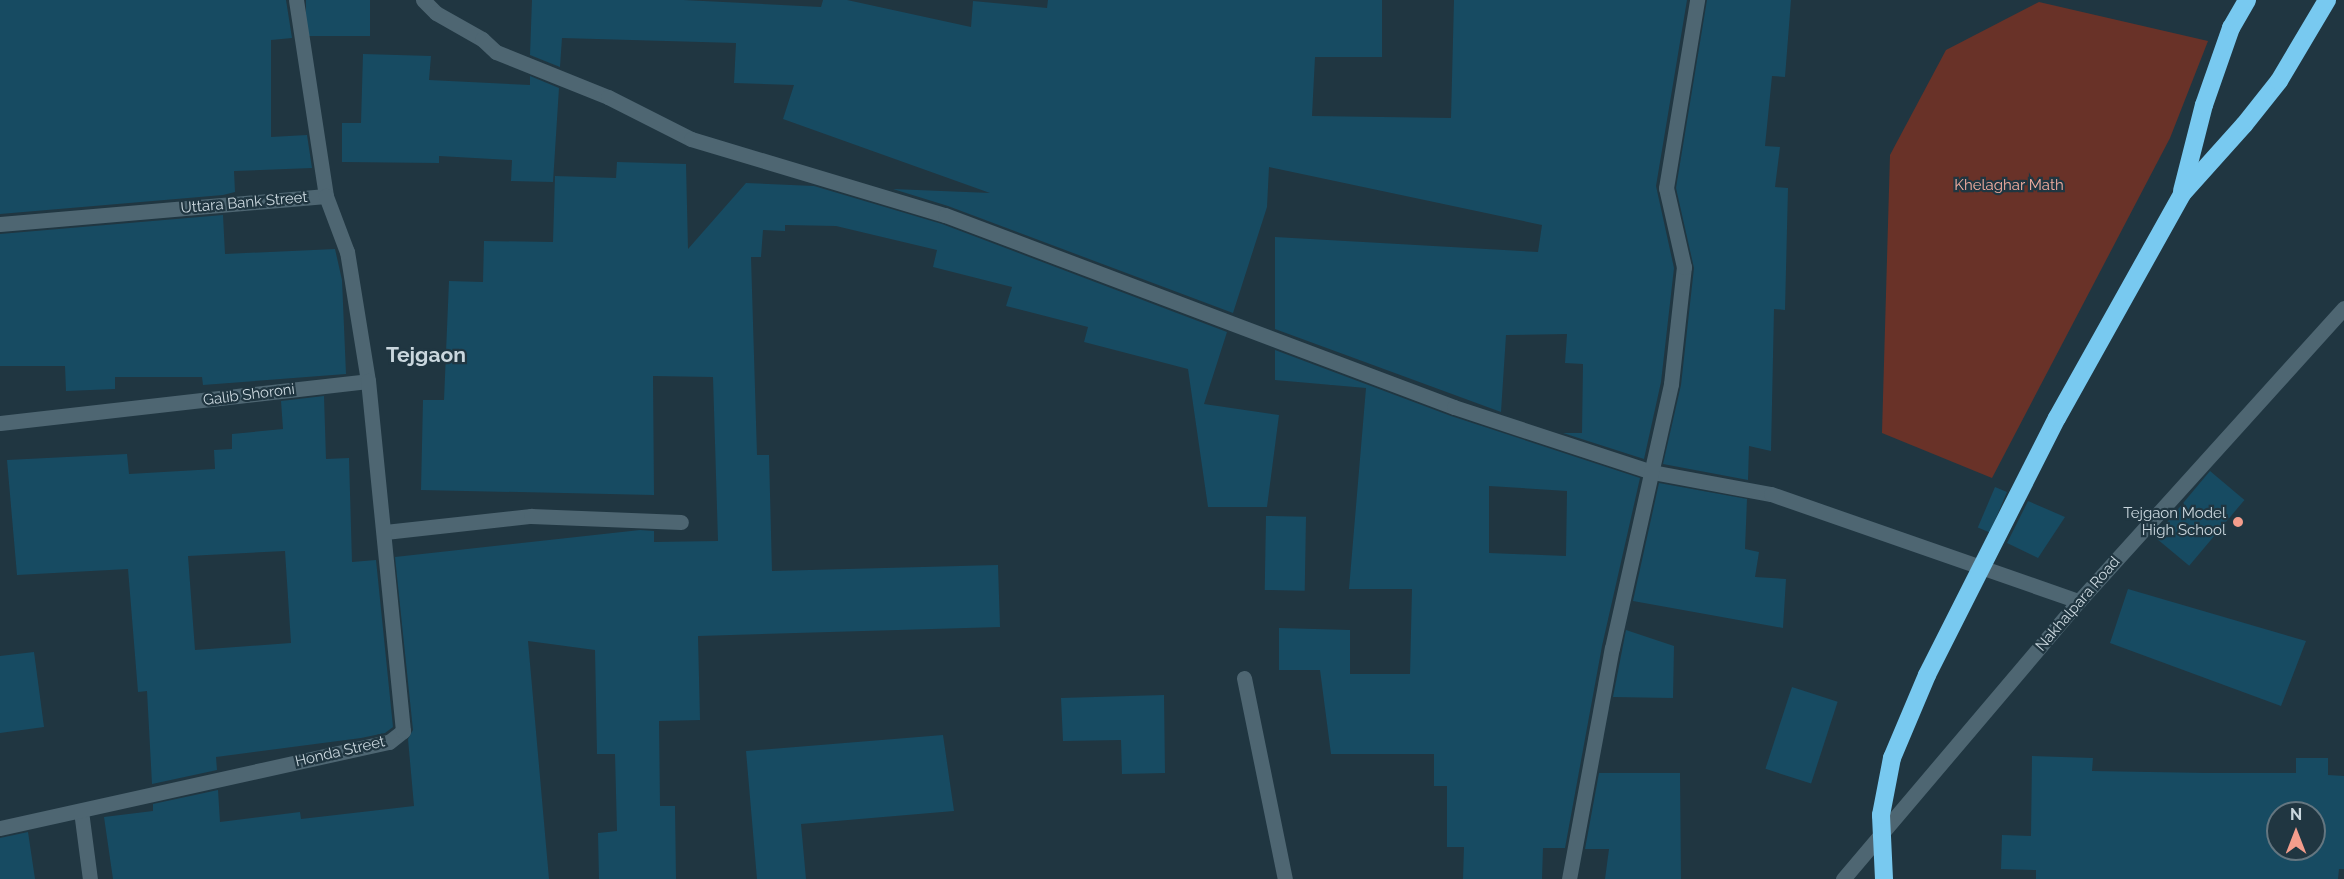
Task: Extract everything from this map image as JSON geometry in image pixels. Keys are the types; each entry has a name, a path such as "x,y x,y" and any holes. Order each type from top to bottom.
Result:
{"highway":[{"path":"2181,194 2204,105 2231,28 2247,0"},
{"path":"1884,879 1881,815 1892,758 1928,675 2057,418 2181,194 2244,125 2279,81 2327,0"}],"street":[{"name":"Uttara Bank Street","path":"0,224 327,196 296,0"},
{"path":"423,0 436,13 482,39 496,52 608,97 691,138 945,215 1454,407 1652,472 1771,494 2079,601"},
{"path":"1569,879 1612,648 1671,384 1684,267 1666,188 1697,0"},
{"path":"327,196 347,252 368,381"},
{"name":"Nakhalpara Road","path":"1843,879 2079,601 2344,308"},
{"name":"Galib Shoroni","path":"0,423 368,381"},
{"name":"Honda Street","path":"0,828 81,812 389,742 403,731 385,532 368,381"},
{"path":"385,532 531,516 681,522"},
{"path":"1244,678 1285,879"},
{"path":"81,812 90,879"}],"green space":[{"name":"Khelaghar Math","path":"2039,2 2208,41 2170,138 1992,478 1882,433 1890,155 1946,50"}],"building":[{"path":"0,0 286,0 292,38 271,40 271,137 307,135 312,168 234,171 235,192 223,195 0,214"},
{"path":"306,0 370,0 370,36 306,36"},
{"path":"532,0 683,0 821,7 823,0 847,0 971,27 973,1 1047,8 1048,0 1382,0 1382,57 1315,57 1312,116 1451,118 1454,0 1687,0 1656,186 1674,268 1661,382 1644,459 1563,433 1582,433 1583,364 1565,363 1567,334 1506,335 1501,412 1275,329 1275,237 1538,252 1542,225 1269,167 1267,207 1233,313 948,206 893,189 990,193 783,119 794,85 734,83 736,43 562,38 560,67 530,55"},
{"path":"1707,0 1791,0 1785,77 1772,76 1765,146 1780,147 1775,187 1788,188 1785,310 1774,309 1771,451 1749,446 1748,480 1663,464 1681,385 1694,268 1676,188"},
{"path":"363,54 431,56 429,80 530,85 530,76 559,88 553,182 511,181 512,160 439,156 439,163 342,162 342,123 361,123"},
{"path":"617,162 686,164 688,249 746,183 814,186 942,224 1227,332 1204,404 1279,415 1267,507 1208,507 1188,369 1084,342 1088,327 1006,306 1012,287 933,267 937,250 836,226 785,225 785,231 763,230 761,257 751,257 757,455 769,455 772,571 998,565 1000,627 698,636 700,720 659,721 660,806 675,806 676,879 599,879 598,833 617,831 615,754 597,754 595,650 528,641 549,879 113,879 104,817 153,811 153,804 218,790 220,822 300,812 301,819 414,806 408,739 413,730 395,557 640,530 654,531 654,542 718,541 713,377 653,376 654,495 421,490 423,400 444,400 449,281 483,282 484,241 553,242 555,176 616,178"},
{"path":"223,215 225,254 335,249 342,280 346,374 203,385 202,377 115,377 115,389 66,391 65,366 0,366 0,234"},
{"path":"1275,350 1451,416 1640,478 1602,646 1565,848 1543,848 1542,879 1463,879 1464,847 1447,847 1447,786 1434,786 1434,754 1331,754 1320,670 1279,670 1279,628 1350,630 1350,674 1410,674 1412,589 1349,589 1366,388 1275,380","holes":["1489,486 1567,491 1566,556 1489,553"]},
{"path":"324,396 326,459 349,458 352,562 376,560 393,727 385,733 361,738 216,757 217,770 152,784 147,691 138,692 128,569 17,575 7,460 127,454 129,474 215,469 214,450 232,449 232,434 283,429 281,401","holes":["285,551 291,643 195,650 188,556"]},
{"path":"2210,471 2244,500 2189,566 2155,537"},
{"path":"1659,483 1747,499 1745,549 1759,552 1755,577 1786,579 1783,628 1633,601"},
{"path":"1995,487 2007,492 1990,533 1978,528"},
{"path":"2028,501 2065,517 2038,558 2007,543"},
{"path":"1266,516 1306,517 1305,591 1265,590"},
{"path":"2128,589 2306,641 2281,706 2110,643"},
{"path":"1626,630 1674,646 1673,698 1613,697"},
{"path":"34,652 44,727 0,733 0,656"},
{"path":"1792,687 1838,702 1811,784 1765,769"},
{"path":"1164,695 1165,773 1122,774 1121,740 1063,741 1061,698"},
{"path":"943,735 954,811 801,824 806,879 757,879 746,751"},
{"path":"2032,756 2093,758 2092,771 2206,773 2296,773 2296,758 2328,758 2328,775 2344,776 2344,869 2339,869 2338,879 2036,879 2036,870 2001,869 2002,835 2031,836"},
{"path":"1599,773 1680,773 1681,879 1605,879 1609,849 1585,849"},
{"path":"28,832 35,879 0,879 0,838"}],"place":[{"name":"Tejgaon Model High School","path":"2238,522"}],"district":[{"name":"Tejgaon","path":"426,355"}]}
